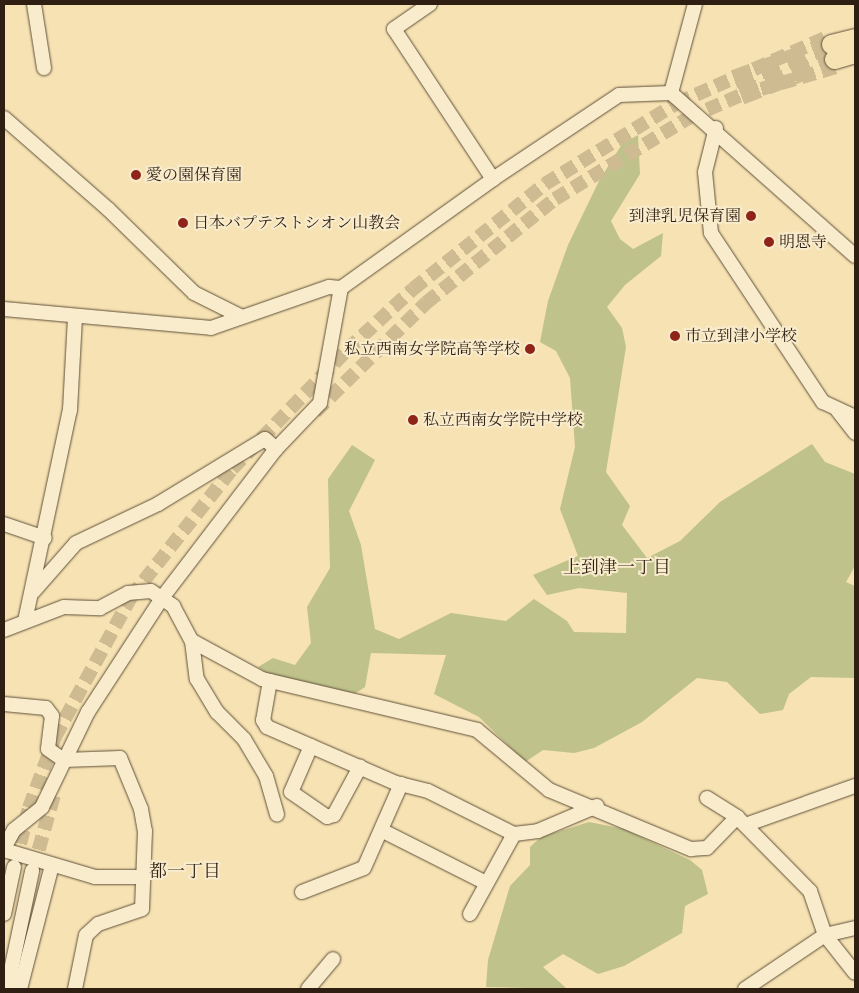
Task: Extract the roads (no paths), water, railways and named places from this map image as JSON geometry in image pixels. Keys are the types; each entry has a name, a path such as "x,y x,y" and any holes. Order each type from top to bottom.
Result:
{"highway":[{"path":"832,52 855,38"},
{"path":"832,52 855,53"}],"street":[{"path":"34,4 44,68"},
{"path":"430,4 394,29 493,179"},
{"path":"671,93 695,4"},
{"path":"855,28 832,52 855,62"},
{"path":"143,878 94,877 4,849 14,830 42,807 88,712 162,598 276,449 320,403 341,288 493,179 619,95 671,93 716,128 855,256"},
{"path":"4,118 10,134 108,208 194,293 240,316"},
{"path":"716,128 705,172 711,232 822,402 837,411 855,417"},
{"path":"4,309 210,328 328,286 341,288"},
{"path":"25,621 45,538 70,410 75,317"},
{"path":"837,411 855,433"},
{"path":"31,594 76,543 158,504 265,439 276,449"},
{"path":"4,524 45,538"},
{"path":"4,630 64,607 100,608 141,589 162,598 173,606 192,641 197,679 217,712 244,739 266,776 277,814"},
{"path":"192,641 270,681 476,730 549,790 598,806 691,849 707,848 742,820 855,786"},
{"path":"270,681 263,720 267,727 401,784 428,791 514,834 538,831 598,806"},
{"path":"4,704 46,708 52,716 48,749 64,760 114,757 127,765 145,831 142,909 98,924 86,935 75,989"},
{"path":"311,746 291,792 327,817 334,815 360,767"},
{"path":"302,892 364,868 384,830 401,784"},
{"path":"706,798 742,820 792,876 810,891 825,935 855,973"},
{"path":"384,830 486,883"},
{"path":"470,914 514,834"},
{"path":"20,989 52,865"},
{"path":"4,914 14,867"},
{"path":"7,989 32,871"},
{"path":"745,989 825,935 855,928"},
{"path":"308,989 333,959"}],"tunnel":[{"path":"15,864 29,808 55,737 131,597 232,469 347,350 413,289 545,184 677,103 827,37"},
{"path":"734,79 831,44"},
{"path":"741,95 834,59"},
{"path":"315,412 426,303 555,199 688,118 741,95 836,67"},
{"path":"33,870 54,795"}],"place":[{"name":"愛の園保育園","path":"136,175"},
{"name":"到津乳児保育園","path":"751,216"},
{"name":"日本バプテストシオン山教会","path":"183,223"},
{"name":"明恩寺","path":"769,242"},
{"name":"市立到津小学校","path":"675,336"},
{"name":"私立西南女学院高等学校","path":"530,349"},
{"name":"私立西南女学院中学校","path":"413,420"}],"district":[{"name":"上到津一丁目","path":"617,568"},
{"name":"都一丁目","path":"185,872"}]}
